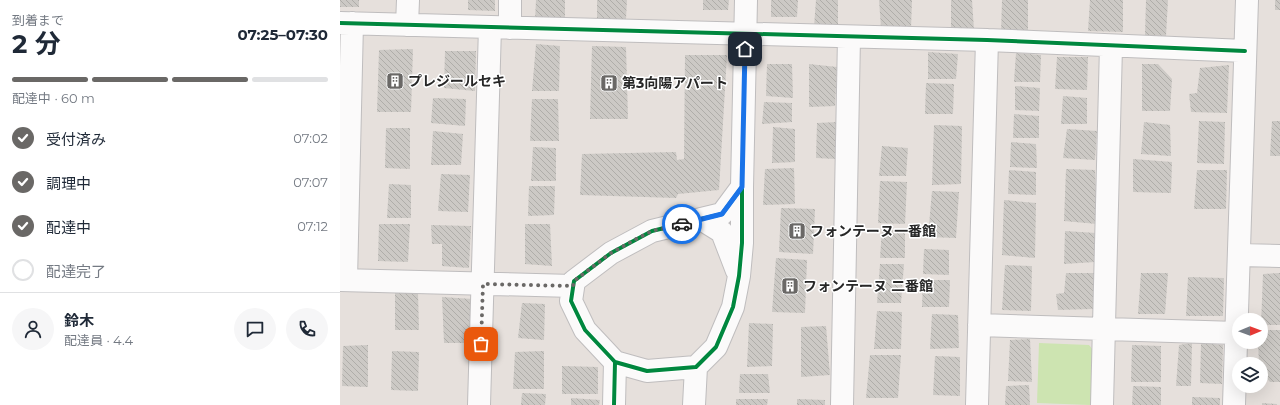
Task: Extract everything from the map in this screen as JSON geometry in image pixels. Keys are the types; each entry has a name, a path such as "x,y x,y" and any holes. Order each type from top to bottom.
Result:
{"street":[{"path":"407,25 408,0"},
{"path":"479,405 483,284 500,27 510,0"},
{"path":"742,187 722,214 652,231 611,253 574,281 571,301 585,330 615,362 647,371 696,367 716,347 733,307 739,276 742,243 746,0"},
{"path":"1238,313 1247,0"},
{"path":"573,286 343,280 346,23 987,40 1246,51"},
{"path":"842,405 849,37"},
{"path":"977,405 987,40"},
{"path":"1102,405 1111,46"},
{"path":"701,219 722,232 739,276"},
{"path":"1239,255 1280,256"},
{"path":"980,325 1232,333"},
{"path":"1234,405 1236,349"},
{"path":"614,405 615,362"},
{"path":"694,405 696,367"}],"green space":[{"path":"1039,343 1089,345 1093,350 1091,405 1037,403"}],"building":[{"path":"340,0 359,0 359,7 340,7"},
{"path":"468,0 495,0 495,11 468,10"},
{"path":"536,0 565,0 565,22 535,21"},
{"path":"597,0 627,0 626,19 597,19"},
{"path":"703,0 729,0 728,10 703,10"},
{"path":"771,0 798,0 797,17 771,17"},
{"path":"816,0 838,0 838,29 814,27"},
{"path":"879,0 912,0 911,29 881,28"},
{"path":"951,0 972,0 974,30 951,31"},
{"path":"1002,0 1028,0 1028,34 1001,34"},
{"path":"1090,0 1123,0 1123,32 1088,31"},
{"path":"1146,0 1168,0 1166,36 1145,35"},
{"path":"1275,0 1280,0 1280,10 1275,10"},
{"path":"536,44 560,46 559,91 532,91"},
{"name":"第3向陽アパート","path":"592,46 626,47 628,119 590,119"},
{"name":"プレジールセキ","path":"413,49 411,112 377,112 379,50"},
{"path":"445,51 476,51 475,91 444,88"},
{"path":"928,52 958,54 956,79 928,79"},
{"path":"1016,53 1041,55 1040,82 1014,82"},
{"path":"685,55 727,55 719,190 678,194 676,198 580,195 582,154 676,152 677,160 684,159"},
{"path":"1057,57 1088,57 1087,90 1055,89"},
{"path":"767,64 792,64 793,98 766,96"},
{"path":"809,64 837,67 835,106 809,107"},
{"path":"1142,64 1158,64 1172,79 1170,111 1142,111"},
{"path":"1229,65 1227,113 1191,112 1189,94 1197,93 1200,68"},
{"path":"926,83 954,84 953,114 925,114"},
{"path":"1015,86 1040,88 1039,111 1015,110"},
{"path":"1063,96 1087,98 1087,124 1061,124"},
{"path":"433,98 466,99 465,126 431,123"},
{"path":"532,99 558,99 559,141 530,141"},
{"path":"764,102 792,103 792,122 762,124"},
{"path":"1014,114 1039,116 1039,138 1013,138"},
{"path":"1199,121 1225,122 1224,164 1197,163"},
{"path":"1272,121 1280,121 1280,156 1270,156"},
{"path":"838,122 836,159 816,158 817,123"},
{"path":"1144,122 1170,125 1171,156 1141,154"},
{"path":"934,125 962,126 961,184 932,185"},
{"path":"773,127 795,129 795,162 772,163"},
{"path":"386,128 410,128 410,169 385,168"},
{"path":"1067,129 1097,131 1095,160 1063,158"},
{"path":"433,131 463,134 461,165 431,165"},
{"path":"1011,142 1036,144 1037,168 1010,167"},
{"path":"882,146 908,148 906,176 879,176"},
{"path":"533,147 556,148 556,181 531,181"},
{"path":"1133,159 1172,162 1171,193 1133,192"},
{"path":"794,168 795,204 763,205 765,169"},
{"path":"1066,169 1095,170 1097,224 1064,221"},
{"path":"1009,170 1036,172 1036,195 1008,194"},
{"path":"1197,170 1227,170 1226,209 1194,209"},
{"path":"441,174 470,175 468,212 438,211"},
{"path":"880,181 907,182 905,224 878,223"},
{"path":"389,184 411,185 411,218 387,218"},
{"path":"529,186 555,186 554,215 528,216"},
{"path":"932,191 959,192 956,238 928,237"},
{"path":"1004,200 1036,203 1035,258 1002,255"},
{"name":"フォンテーヌ一番館","path":"781,208 815,209 813,254 779,252"},
{"path":"379,224 410,224 408,262 378,261"},
{"path":"525,224 550,224 552,266 525,264"},
{"path":"431,225 471,226 469,268 442,266 442,244 432,244"},
{"path":"882,229 905,231 905,258 880,258"},
{"path":"1065,231 1096,233 1095,262 1064,264"},
{"path":"924,249 949,250 949,275 923,274"},
{"name":"フォンテーヌ 二番館","path":"776,258 807,260 805,313 772,312"},
{"path":"880,264 904,264 901,303 877,303"},
{"path":"1005,265 1032,266 1031,311 1002,310"},
{"path":"1066,273 1096,273 1093,309 1058,310 1056,294 1064,293"},
{"path":"1141,273 1168,273 1165,314 1138,314"},
{"path":"1280,273 1280,325 1268,325 1268,313 1261,313 1263,274"},
{"path":"1188,277 1224,278 1223,316 1186,316"},
{"path":"923,280 950,280 949,307 922,307"},
{"path":"395,292 418,293 419,330 395,330"},
{"path":"442,297 473,299 471,343 444,343"},
{"path":"522,303 545,304 544,340 518,338"},
{"path":"877,311 902,312 901,349 874,349"},
{"path":"932,314 958,315 959,348 930,349"},
{"path":"749,323 773,324 772,366 747,367"},
{"path":"826,326 830,375 801,377 801,327"},
{"path":"1268,330 1280,330 1280,382 1270,382 1268,380 1268,357 1259,357 1258,349 1268,349"},
{"path":"1030,339 1032,382 1008,381 1010,340"},
{"path":"1192,343 1191,386 1176,386 1179,345"},
{"path":"1201,343 1223,345 1222,384 1200,383"},
{"path":"368,345 368,387 342,386 343,346"},
{"path":"1132,345 1161,346 1161,382 1131,382"},
{"path":"392,351 419,352 418,391 391,390"},
{"path":"544,351 544,389 513,389 515,352"},
{"path":"870,355 901,355 898,398 866,398"},
{"path":"935,356 960,357 960,396 933,395"},
{"path":"562,366 598,367 598,394 562,394"},
{"path":"740,374 768,374 770,393 739,393"},
{"path":"1029,385 1030,405 1005,405 1006,386"},
{"path":"1133,386 1161,387 1161,405 1132,405"},
{"path":"522,393 546,394 545,405 521,405"},
{"path":"1192,397 1220,398 1220,405 1192,405"},
{"path":"571,398 600,400 599,405 571,405"},
{"path":"736,399 768,399 767,405 736,405"},
{"path":"797,399 825,400 825,405 797,405"},
{"path":"1262,403 1277,404 1277,405 1262,405"}],"cycle path":[{"path":"340,23 987,40 1245,51"},
{"path":"614,405 615,362 585,330 571,301 574,281 611,253 652,231 722,214 742,187 742,243 739,276 733,307 716,347 696,367 647,371 615,362"}],"way so far":[{"path":"481,344 483,284 573,286 574,281 611,253 652,231 682,224"}],"place":[{"name":"プレジールセキ","path":"395,81"},
{"name":"第3向陽アパート","path":"609,83"},
{"name":"フォンテーヌ一番館","path":"797,231"},
{"name":"フォンテーヌ 二番館","path":"790,286"}],"route":[{"path":"682,224 722,214 742,187 745,49"}]}
